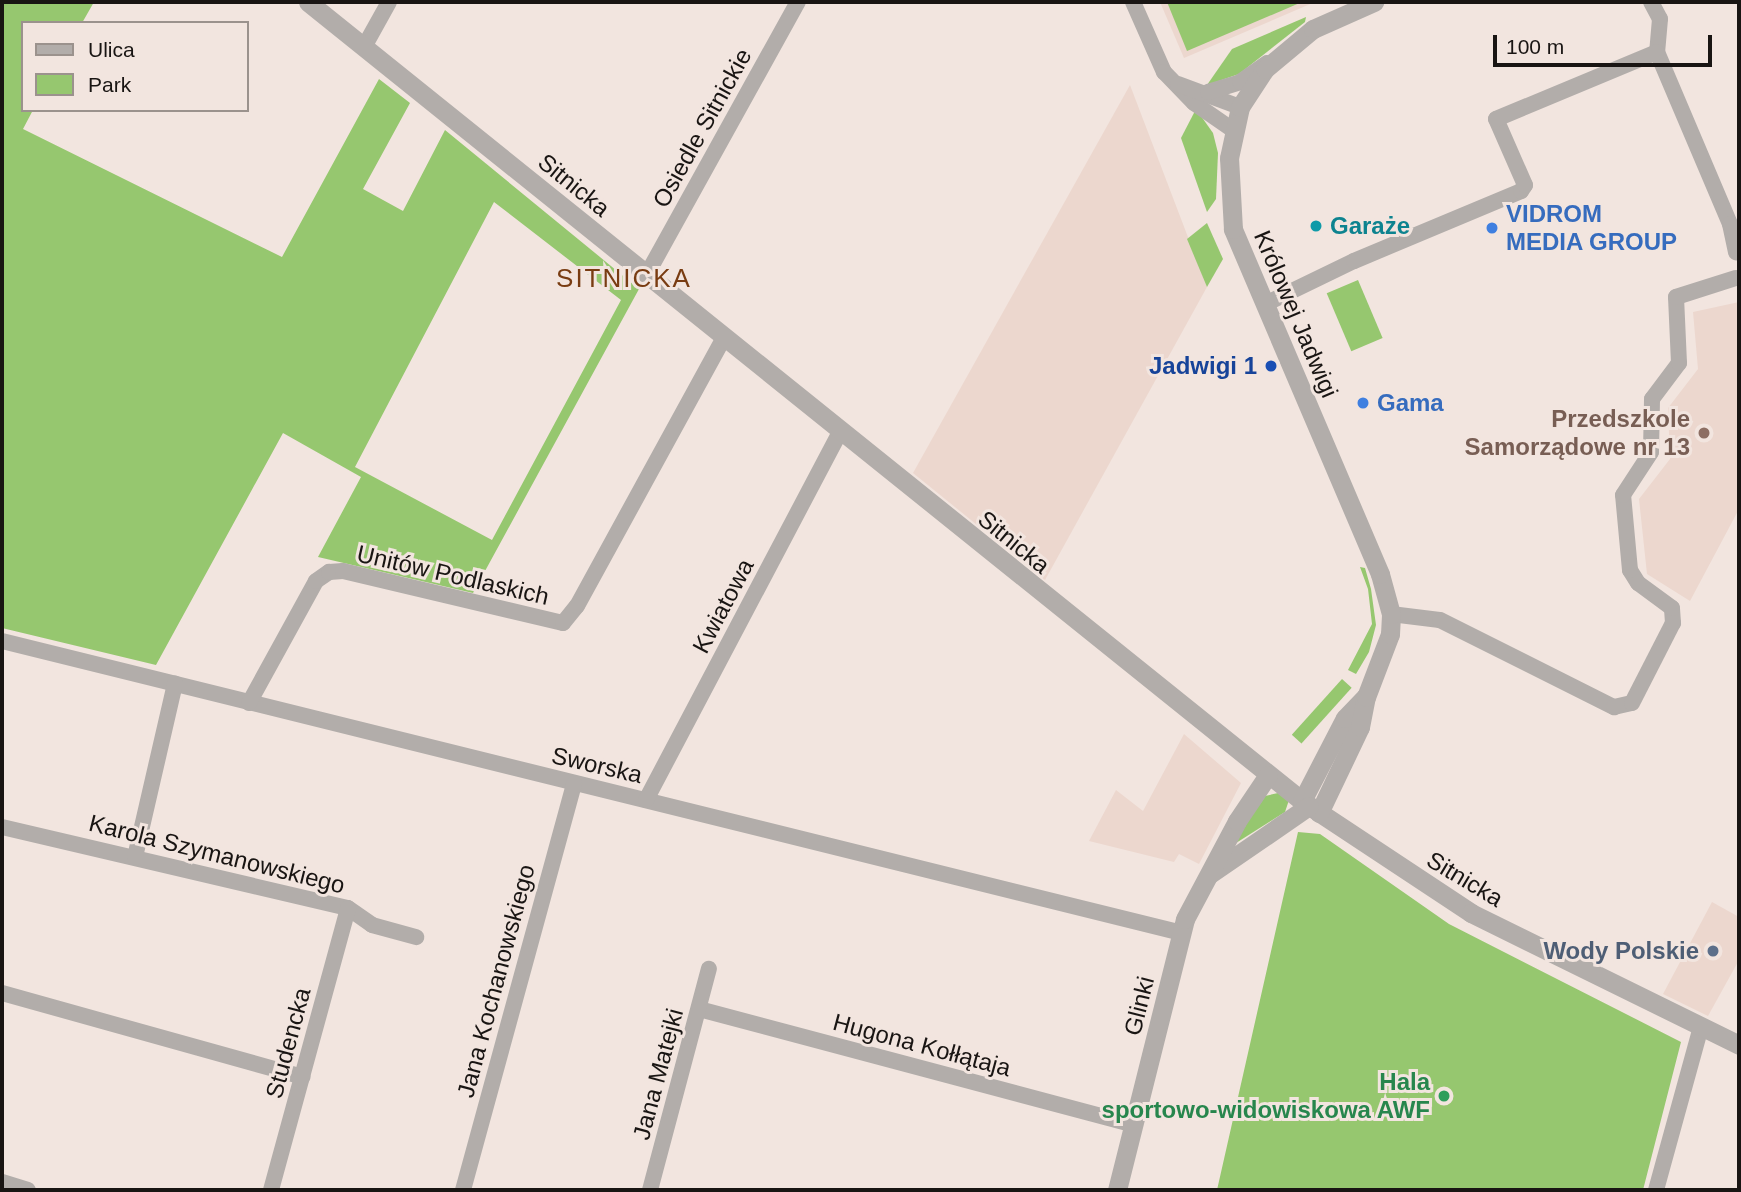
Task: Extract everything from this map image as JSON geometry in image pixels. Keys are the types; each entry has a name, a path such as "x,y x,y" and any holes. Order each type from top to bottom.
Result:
{"street":[{"name":"Sitnicka","path":"308,2 1310,807 1471,913 1739,1045"},
{"path":"364,47 389,2"},
{"name":"Osiedle Sitnickie","path":"646,275 798,2"},
{"path":"1133,2 1161,67 1194,103 1233,130"},
{"name":"Królowej Jadwigi","path":"1310,807 1360,727 1366,697 1390,634 1391,614 1380,574 1229,213 1233,130 1240,107 1280,53 1313,29 1374,2"},
{"path":"1391,614 1440,620 1614,707 1632,703 1673,623 1672,608 1638,583 1630,570 1622,504 1624,490 1651,452 1652,399 1679,363 1676,297 1738,280 1730,265 1737,251 1736,226 1657,52 1660,19 1651,2"},
{"path":"1265,304 1354,261 1521,191 1525,185 1496,119 1657,52"},
{"path":"1208,92 1240,82 1280,53"},
{"path":"1178,84 1208,92 1240,107"},
{"name":"Unitów Podlaskich","path":"249,703 316,581 328,572 343,571 563,623 577,606 724,338"},
{"name":"Kwiatowa","path":"646,800 840,432"},
{"name":"Sworska","path":"2,641 1182,933"},
{"path":"135,857 175,684"},
{"name":"Glinki","path":"1117,1190 1182,933 1206,876 1268,775"},
{"name":"Jana Kochanowskiego","path":"463,1190 574,784"},
{"path":"1206,876 1310,807"},
{"name":"Karola Szymanowskiego","path":"2,827 348,908 372,925 416,937"},
{"name":"Studencka","path":"271,1190 348,908"},
{"name":"Jana Matejki","path":"650,1190 709,969"},
{"path":"2,993 302,1077"},
{"name":"Hugona Kołłątaja","path":"699,1009 1135,1125"},
{"path":"1656,1190 1701,1027"},
{"path":"2,1182 28,1190"}],"shaded area":[{"path":"1160,2 1315,2 1184,58"},
{"path":"1130,85 1207,287 1045,580 913,473"},
{"name":"Przedszkole Samorządowe nr 13","path":"1739,302 1739,509 1690,601 1647,574 1639,499 1670,459 1668,408 1698,369 1693,312"},
{"path":"1184,734 1241,783 1199,864 1179,854 1174,862 1089,841 1116,790 1143,811"},
{"path":"1712,902 1739,917 1739,960 1708,1016 1663,994"}],"green space":[{"path":"2,2 94,2 83,21 21,21 21,112 32,112 23,129 282,257 379,79 410,103 363,189 403,211 445,130 639,289 473,593 318,557 361,477 283,433 156,665 2,628","holes":["494,202 621,300 492,540 355,467"]},
{"path":"1167,2 1302,2 1187,51"},
{"path":"1306,17 1305,22 1239,74 1207,85 1232,49"},
{"path":"1196,109 1213,133 1218,153 1216,199 1207,212 1181,138"},
{"path":"1207,223 1223,259 1207,287 1187,239"},
{"path":"1358,280 1383,338 1351,351 1327,293"},
{"path":"1360,567 1365,568 1371,589 1376,625 1369,652 1356,674 1348,670 1372,624 1368,589"},
{"path":"1342,679 1352,688 1301,743 1292,735"},
{"path":"1278,793 1289,800 1285,812 1236,843 1250,812 1265,796"},
{"path":"1298,832 1320,834 1449,924 1681,1042 1643,1190 1217,1190"}],"place":[{"name":"Garaże","path":"1316,226"},
{"name":"VIDROM MEDIA GROUP","path":"1492,228"},
{"name":"Jadwigi 1","path":"1271,366"},
{"name":"Gama","path":"1363,403"},
{"name":"Przedszkole Samorządowe nr 13","path":"1704,433"},
{"name":"Wody Polskie","path":"1713,951"},
{"name":"Hala sportowo-widowiskowa AWF","path":"1444,1096"}],"district":[{"name":"SITNICKA","path":"624,279"}]}
